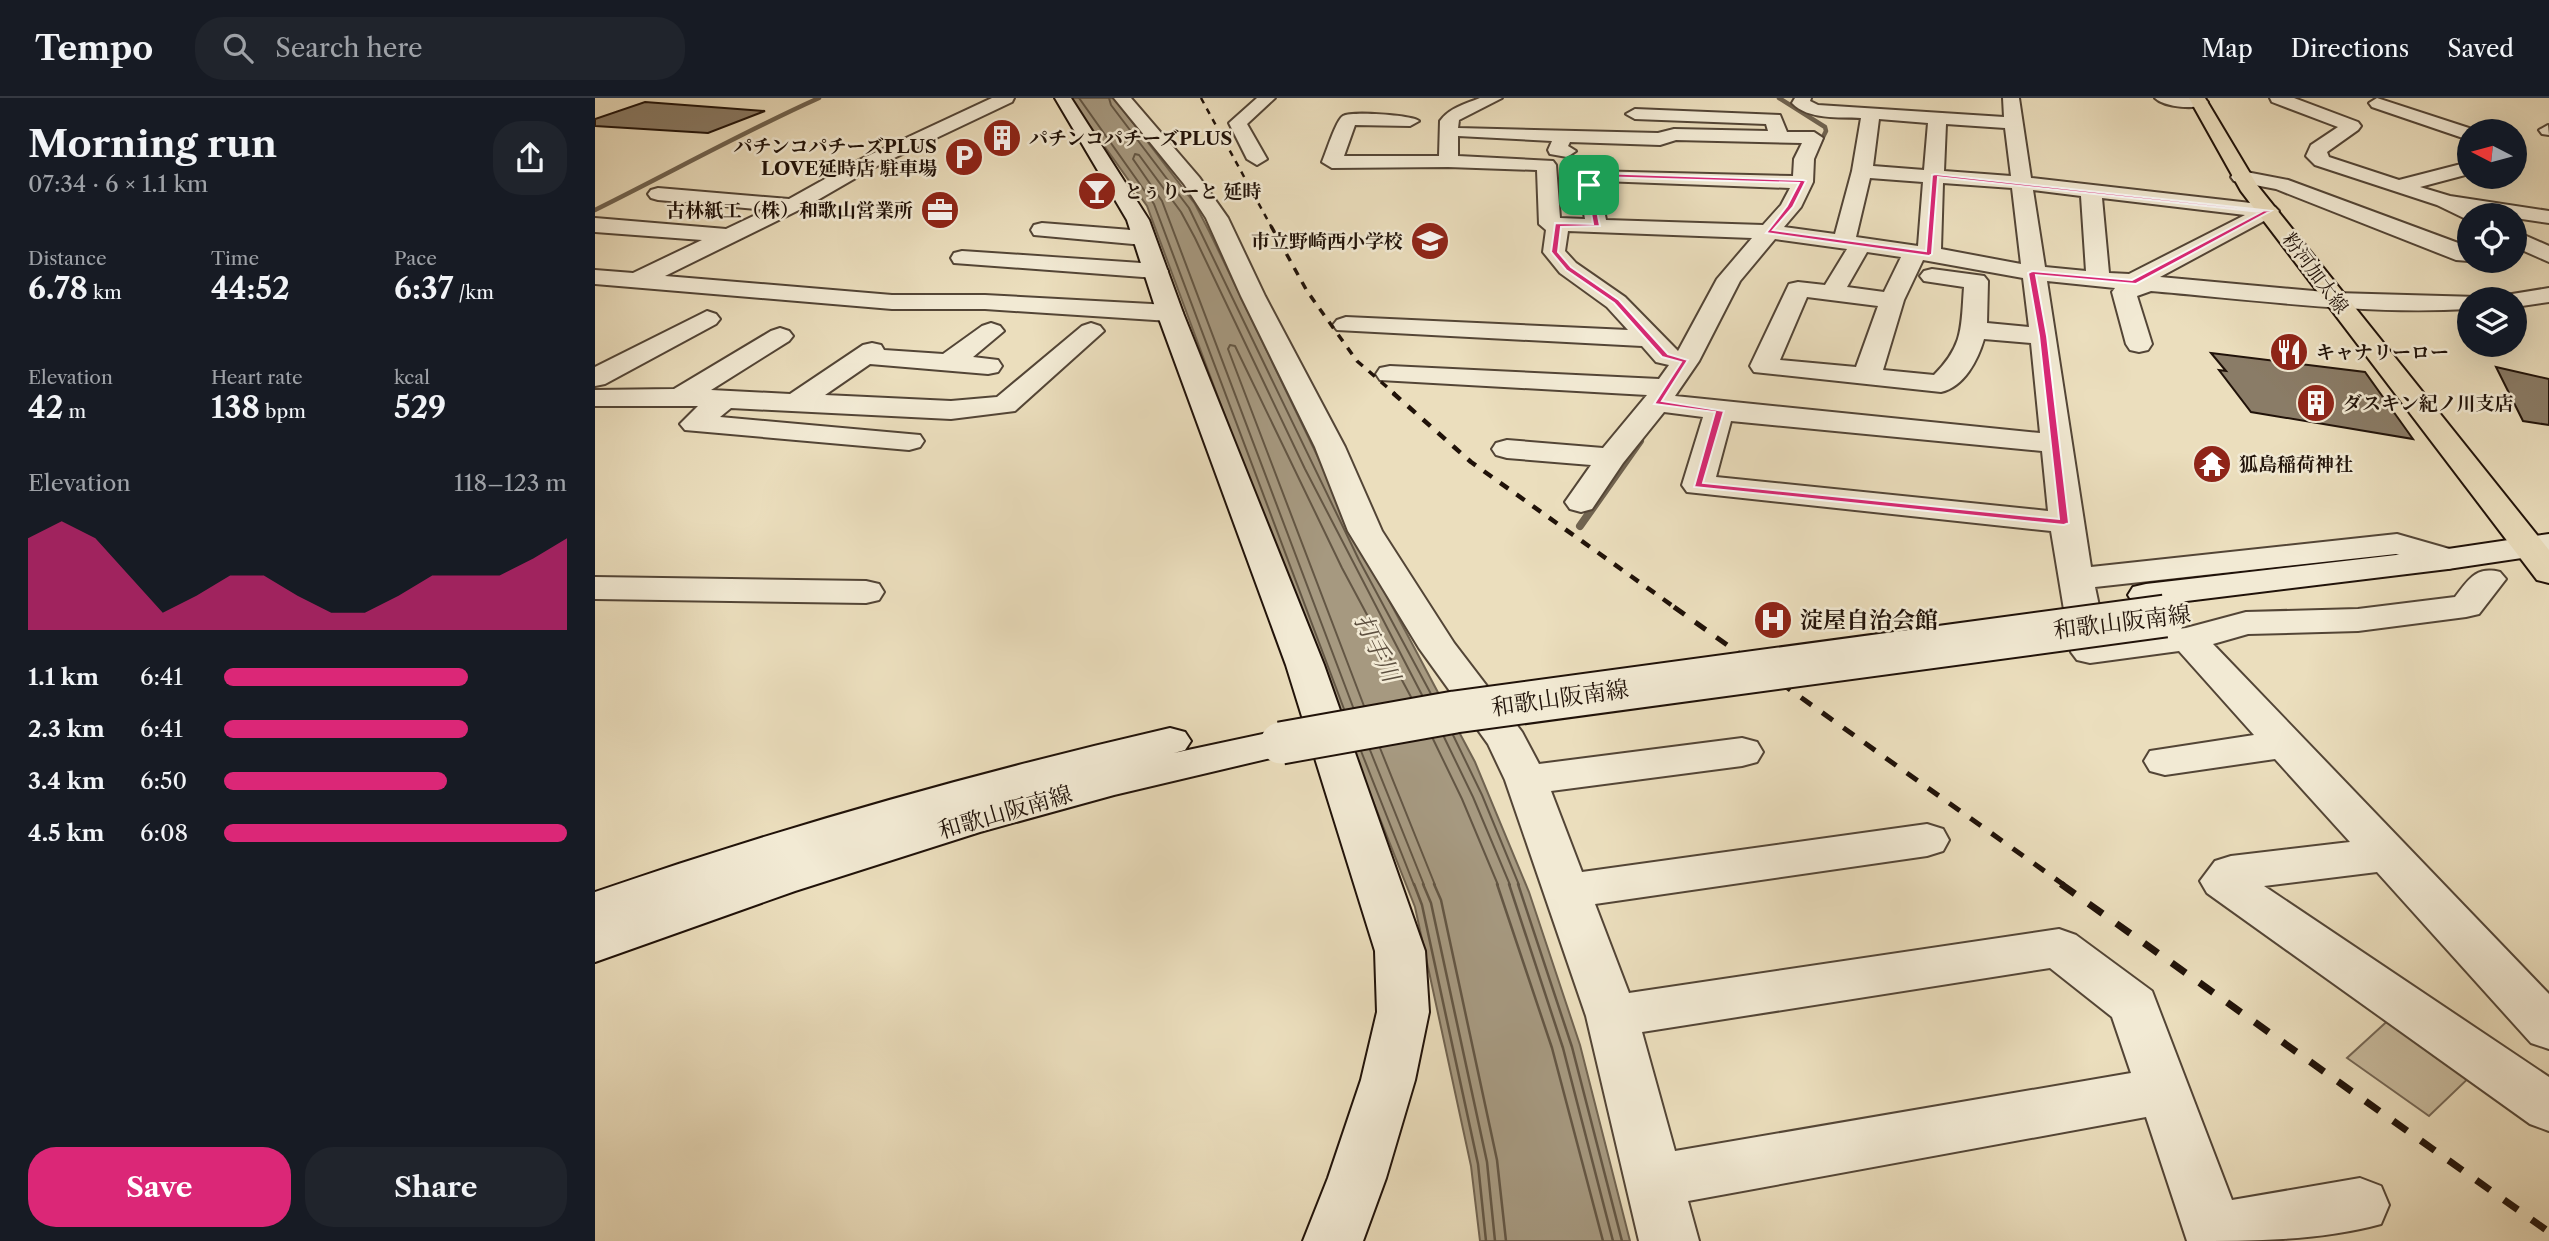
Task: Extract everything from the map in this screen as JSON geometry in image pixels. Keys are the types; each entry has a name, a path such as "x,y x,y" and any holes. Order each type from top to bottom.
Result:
{"main road":[{"name":"粉河加太線","path":"2198,100 2236,183 2268,211 2544,561"}],"street":[{"path":"595,301 792,206 866,164 1006,98"},
{"path":"1063,98 1138,220 1170,313 1213,419 1305,665 1400,951 1403,1012 1390,1069 1357,1178 1333,1241"},
{"path":"1122,98 1192,181 1217,218 1330,447 1365,531 1438,648 1507,741 1526,780 1612,1016 1669,1241"},
{"path":"1257,159 1238,123 1267,98"},
{"path":"1803,98 1801,103 1815,110 1877,108 1937,118 1958,111 2014,122"},
{"path":"2011,98 2032,273 2043,336 2064,523 2090,652 2166,617 2246,623 2358,620 2466,606 2488,579 2544,561"},
{"path":"2163,98 2198,100"},
{"path":"2278,98 2352,126"},
{"path":"2457,129 2383,100 2352,126 2318,149 2316,156 2322,162 2457,207"},
{"path":"1496,103 1439,105 1410,121 1348,120 1332,162 1448,161 1546,165 1549,225 1769,232 1853,242 1916,259 1976,281 1974,330 1965,359 1941,384 1764,366 1798,289 1892,300"},
{"path":"1448,161 1449,121 1453,116 1496,103"},
{"path":"1832,293 1853,242 1862,171 1877,108"},
{"path":"1632,109 1774,119 1779,137"},
{"path":"1867,376 1892,300 1916,259 1935,175 1937,118"},
{"path":"1403,163 1410,121"},
{"path":"1462,132 1660,139 1674,134 1814,138 1797,159 1803,181 1790,207 1729,279 1686,361 1611,458 1581,502"},
{"path":"1563,136 1556,150 1679,155"},
{"path":"2018,159 2045,162"},
{"path":"2399,186 2457,170"},
{"path":"1862,171 2021,183 2268,211"},
{"path":"1597,226 1589,185 1597,175 1803,181"},
{"path":"2236,183 2281,184 2457,252"},
{"path":"2091,191 2098,279"},
{"path":"658,194 792,206"},
{"path":"2185,201 2198,247"},
{"path":"2378,222 2431,212 2444,201 2549,217"},
{"path":"2139,344 2125,292 2198,247 2268,211"},
{"path":"595,225 730,236"},
{"path":"1558,225 1554,252 1568,268 1616,302 1665,356 1686,361"},
{"path":"1043,230 1144,238"},
{"path":"2527,245 2549,254"},
{"path":"962,258 1156,271"},
{"path":"1916,259 2032,273 2336,300 2421,304 2457,302"},
{"path":"595,277 892,302 985,302 1170,313"},
{"path":"595,378 707,318"},
{"path":"1346,325 1650,340"},
{"path":"1974,330 2043,336"},
{"path":"948,363 991,331"},
{"path":"595,398 680,397 951,410 1005,405 1091,331"},
{"path":"680,397 780,336"},
{"path":"795,403 868,354 988,366"},
{"path":"1390,374 1662,395 1719,411 2055,443"},
{"path":"724,399 695,424 909,441"},
{"path":"1719,411 1698,485 2064,523"},
{"path":"1507,449 1611,458"},
{"path":"2076,579 2397,544 2448,559"},
{"name":"和歌山阪南線","path":"595,910 685,878 910,808 1070,764 1277,731 1455,712 2166,617 2448,559 2544,561"},
{"path":"595,588 866,592"},
{"path":"2166,617 2549,1028"},
{"name":"和歌山阪南線","path":"595,943 784,876 1277,731"},
{"path":"2165,761 2286,744"},
{"path":"1526,780 1742,752"},
{"path":"1567,891 1927,840"},
{"path":"2389,854 2231,873 2223,881 2549,1107"},
{"path":"1612,1016 2059,948 2134,1005 2215,1236 2360,1205"},
{"path":"1654,1181 2164,1090"}],"shaded area":[{"path":"2394,1015 2476,1071 2429,1116 2347,1058"}],"water":[{"name":"打手川","path":"1070,98 1114,98 1195,204 1366,557 1475,762 1529,892 1580,1045 1630,1241 1480,1241 1471,1166 1415,907 1291,594 1147,206"}],"building":[{"path":"645,102 765,111 708,133 595,126 595,119"},
{"name":"ダスキン紀ノ川支店","path":"2211,353 2365,372 2413,439 2251,412 2219,370 2226,371"},
{"path":"2496,367 2549,379 2549,425 2523,421"}],"waterway":[{"path":"595,210 819,98"},
{"path":"1779,98 1825,127 1826,131 1818,147"},
{"path":"1580,526 1640,441"}],"railway":[{"path":"1201,98 1272,228"},
{"path":"1271,226 1307,291 1357,361 1395,394"},
{"path":"1393,393 1471,462 1677,609"},
{"path":"1674,607 2064,885"},
{"path":"2061,884 2549,1232"}],"place":[{"name":"パチンコパチーズPLUS","path":"1002,138"},
{"name":"パチンコパチーズPLUS LOVE延時店 駐車場","path":"964,157"},
{"name":"とぅりーと 延時","path":"1097,191"},
{"name":"古林紙工（株）和歌山営業所","path":"940,210"},
{"name":"市立野崎西小学校","path":"1430,241"},
{"name":"キャナリーロー","path":"2289,352"},
{"name":"ダスキン紀ノ川支店","path":"2316,403"},
{"name":"狐島稲荷神社","path":"2212,464"},
{"name":"淀屋自治会館","path":"1773,620"}],"route":[{"path":"1597,175 1803,181 1790,207 1769,232 1929,254 1935,175 2268,211 2133,282 2032,273 2043,336 2064,523 1698,485 1719,411 1657,402 1686,361 1665,356 1616,302 1568,268 1554,252 1558,225 1597,226 1589,185 1597,175"}]}
